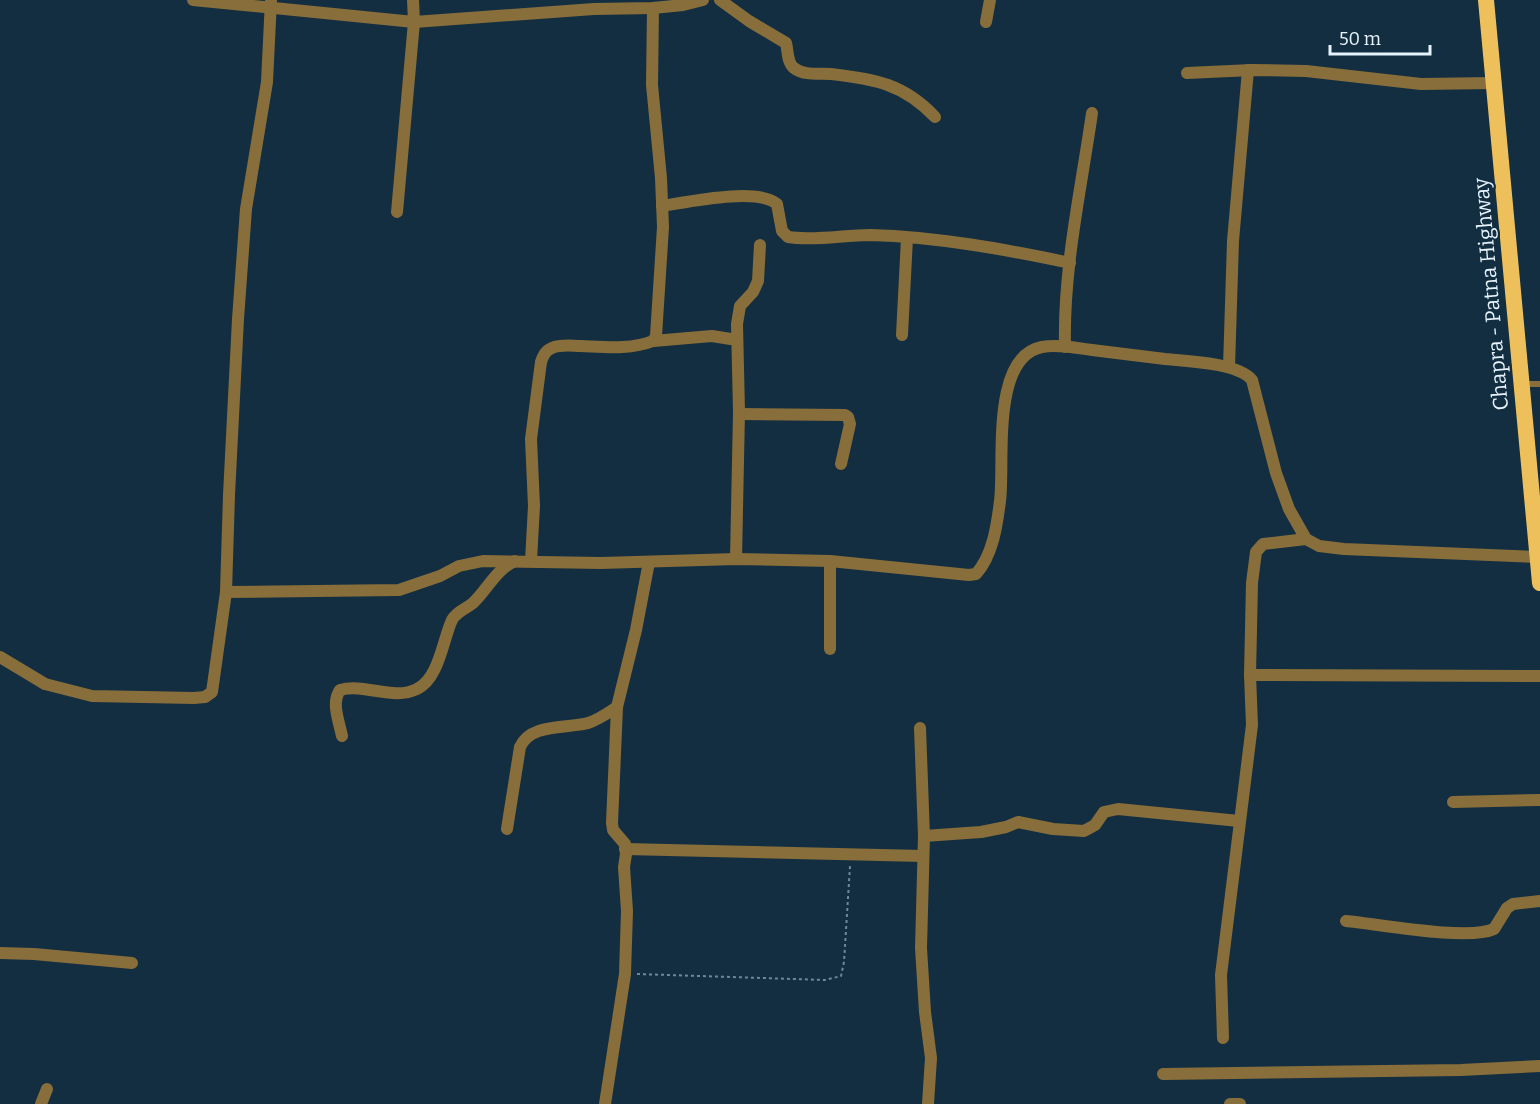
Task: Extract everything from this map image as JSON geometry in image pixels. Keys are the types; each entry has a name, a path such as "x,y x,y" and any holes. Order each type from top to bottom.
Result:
{"highway":[{"name":"Chapra - Patna Highway","path":"1486,0 1540,583"}],"street":[{"path":"193,0 271,4 414,22 594,9 653,8 703,0"},
{"path":"397,212 414,22 413,0"},
{"path":"720,0 786,43 791,65 795,69 877,82 902,90 921,102 935,117"},
{"path":"986,22 990,0"},
{"path":"0,657 45,684 92,696 205,697 212,692 226,592 230,472 245,220 267,82 271,4"},
{"path":"653,8 652,85 662,206 658,318 656,336 653,341"},
{"path":"1187,73 1248,70 1325,73 1421,84 1494,83"},
{"path":"1229,367 1233,241 1248,70"},
{"path":"1065,347 1064,317 1070,263 1092,113"},
{"path":"662,206 711,198 766,198 777,204 783,231 788,237 870,235 974,244 1070,263"},
{"path":"902,335 907,238"},
{"path":"736,559 739,414 737,340 740,306 753,292 759,281 760,245"},
{"path":"531,561 534,506 531,440 544,353 562,346 608,348 712,336 737,340"},
{"path":"226,592 399,590 440,576 470,562 649,562 736,559 830,561 976,574 986,559 995,531 1001,499 1002,424 1013,373 1030,352 1042,347 1065,347 1229,367 1246,373 1252,380 1276,473 1288,508 1306,539 1319,546 1354,550 1538,557"},
{"path":"739,414 845,415 850,424 841,464"},
{"path":"1223,1038 1221,975 1252,725 1250,675 1252,583 1256,552 1263,544 1306,539"},
{"path":"342,736 335,706 336,696 340,690 356,687 388,693 419,689 434,670 452,621 459,611 470,605 502,569 516,561"},
{"path":"830,561 830,650"},
{"path":"605,1104 625,974 627,911 625,844 613,830 612,823 617,707 636,630 649,562"},
{"path":"1250,675 1540,676"},
{"path":"507,829 519,747 523,740 538,731 590,723 617,707"},
{"path":"920,728 924,836 921,948 925,1012 931,1058 928,1104"},
{"path":"1453,802 1540,800"},
{"path":"924,836 981,832 1018,822 1053,829 1084,831 1095,825 1104,812 1118,809 1239,821"},
{"path":"625,849 923,856"},
{"path":"1346,921 1448,932 1486,932 1494,929 1507,908 1513,904 1540,902"},
{"path":"0,953 132,963"},
{"path":"1163,1074 1461,1070 1540,1066"},
{"path":"41,1104 47,1089"},
{"path":"1230,1104 1240,1104"}],"lane":[{"path":"1522,384 1540,384"}],"path":[{"path":"625,974 825,980 841,976 844,962 851,854"}]}
